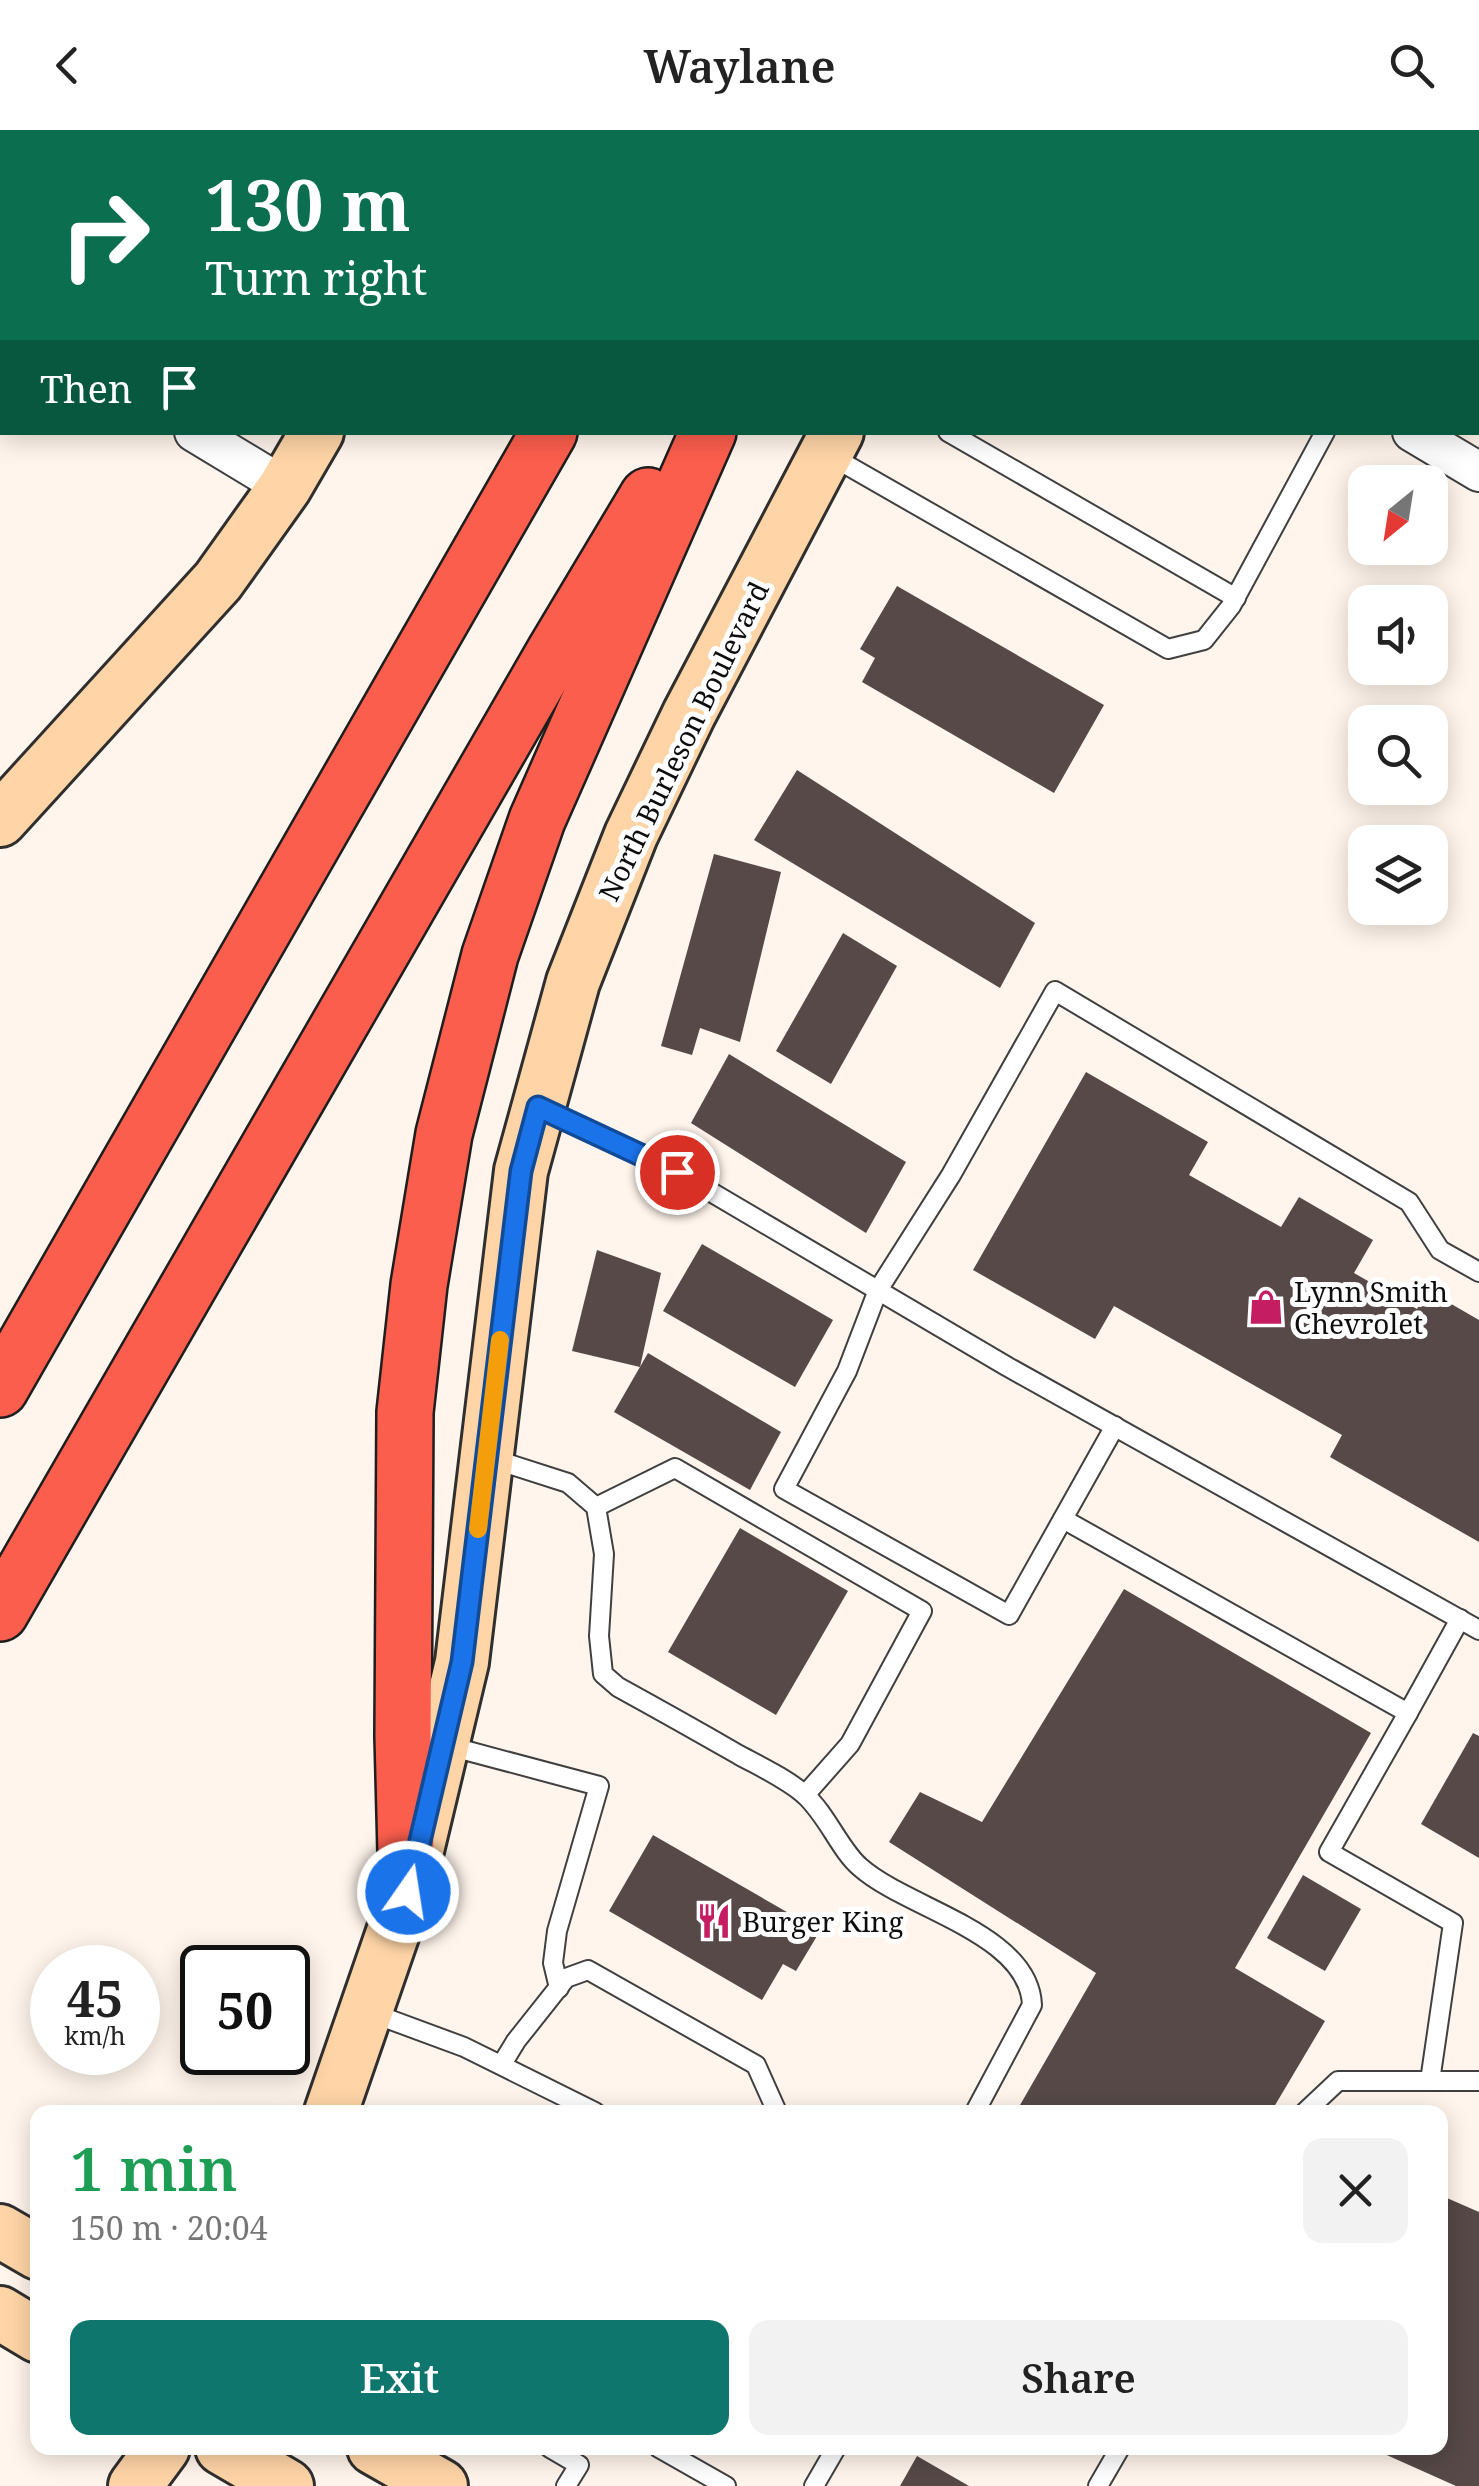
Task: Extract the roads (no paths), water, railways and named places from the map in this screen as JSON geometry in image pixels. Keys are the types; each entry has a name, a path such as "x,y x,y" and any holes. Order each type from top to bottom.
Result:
{"highway":[{"path":"0,1389 547,435"},
{"path":"0,1613 554,653 684,435"},
{"path":"408,1892 403,1736 405,1412 419,1285 444,1134 490,955 537,820 707,435"}],"main road":[{"path":"0,820 218,581 285,487 315,435"},
{"name":"North Burleson Boulevard","path":"334,2105 408,1892 462,1662 521,1171 573,982 631,836 689,714 832,443"},
{"path":"0,2232 30,2249"},
{"path":"0,2313 30,2331"},
{"path":"135,2486 158,2455"},
{"path":"234,2455 287,2486"},
{"path":"386,2455 441,2486"}],"street":[{"path":"199,435 285,487"},
{"path":"1417,435 1479,472"}],"lane":[{"path":"953,435 1236,598"},
{"path":"832,443 1168,648 1204,640 1236,598 1323,435"},
{"path":"1115,1426 1008,1615 784,1490 847,1372 878,1290 951,1174 1055,992 1409,1202 1440,1250 1479,1272"},
{"path":"538,1107 677,1172 1115,1426 1479,1630"},
{"path":"486,1457 568,1483 596,1507 604,1554 599,1636 602,1674 794,1786 822,1810 858,1867 991,1943 1024,1973 1032,1992 1032,2006 979,2105"},
{"path":"596,1507 675,1468 922,1612 850,1744 805,1796"},
{"path":"1063,1519 1408,1714"},
{"path":"1430,2081 1453,1923 1329,1852 1460,1619"},
{"path":"443,1744 599,1786 557,1931 552,1962 558,1988"},
{"path":"502,2064 566,1978 588,1970 756,2065 774,2105"},
{"path":"368,2011 502,2064 581,2105"},
{"path":"1312,2105 1338,2081 1479,2081"},
{"path":"562,2455 579,2465 566,2486"},
{"path":"671,2455 726,2486"},
{"path":"814,2486 832,2455"},
{"path":"1098,2486 1116,2455"}],"place":[{"name":"Lynn Smith Chevrolet","path":"1266,1307"},
{"name":"Burger King","path":"714,1921"}]}
